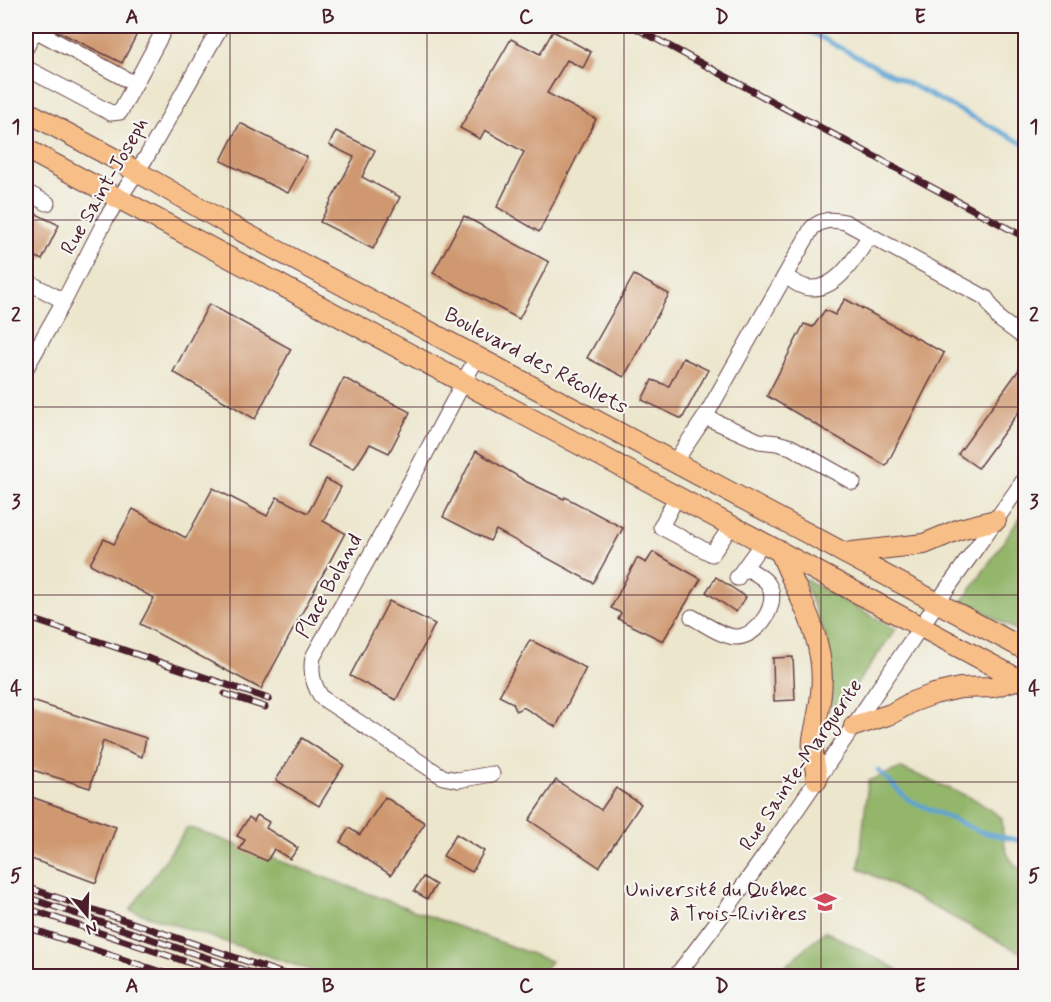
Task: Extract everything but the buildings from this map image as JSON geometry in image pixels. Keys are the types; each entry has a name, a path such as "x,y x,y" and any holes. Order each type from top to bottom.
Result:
{"main road":[{"name":"Boulevard des Récollets","path":"26,111 226,223 1026,650"},
{"path":"26,149 1022,681"},
{"path":"844,553 924,544 960,529 996,520"},
{"path":"772,547 810,618 819,648 822,674 821,693 813,740 817,780"},
{"path":"854,726 891,714 912,702 934,694 960,688 993,687 1022,681"}],"street":[{"path":"26,68 111,113 120,111 166,26"},
{"name":"Rue Saint-Joseph","path":"26,368 119,198 147,156 221,26"},
{"path":"26,48 36,28 135,84"},
{"path":"26,192 47,203"},
{"path":"674,463 705,417 812,228 820,221 832,219 844,222 986,298 999,320 1026,339"},
{"path":"785,276 800,286 812,288 825,284 837,278 848,267 870,236"},
{"path":"26,281 64,301"},
{"name":"Place Boland","path":"477,357 314,657 311,670 315,689 322,698 443,777 458,780 492,774"},
{"path":"705,417 759,441 791,447 853,482"},
{"name":"Rue Sainte-Marguerite","path":"676,976 722,917 1026,477"},
{"path":"677,496 661,527 712,554 732,525"},
{"path":"692,617 732,636 745,635 760,626 768,609 770,589 765,580 741,573 772,547"}],"green space":[{"path":"1021,516 1019,560 1025,591 1025,635 963,601"},
{"path":"803,578 896,629 833,717 828,643"},
{"path":"901,768 974,799 1002,818 1004,842 1008,855 1025,873 1025,955 859,868 868,781"},
{"path":"188,827 551,961 540,976 328,976 130,910"},
{"path":"825,931 909,976 774,976"}],"waterway":[{"path":"799,26 1026,145"},
{"path":"878,770 907,799 981,832 1026,842"}],"railway":[{"path":"632,26 1026,238"},
{"path":"26,617 269,699"},
{"path":"225,694 265,707"},
{"path":"26,887 290,976"},
{"path":"26,897 261,976"},
{"path":"26,908 229,976"},
{"path":"26,927 173,976"}],"place":[{"name":"Université du Québec à Trois-Rivières","path":"825,902"}]}
